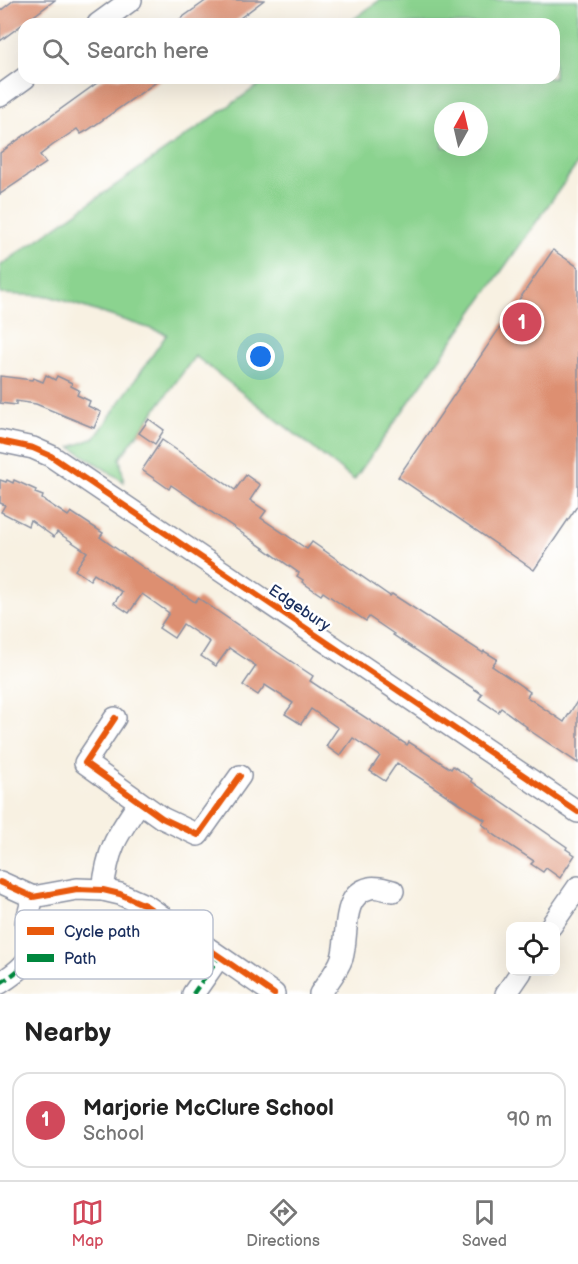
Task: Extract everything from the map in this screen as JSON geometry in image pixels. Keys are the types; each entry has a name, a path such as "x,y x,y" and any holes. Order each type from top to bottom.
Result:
{"street":[{"path":"106,18 131,0"},
{"path":"0,96 18,83"},
{"name":"Edgebury","path":"0,441 33,448 51,456 578,812"},
{"path":"115,718 85,763 162,818 198,835 240,776"},
{"path":"103,890 106,862 112,843 139,803"},
{"path":"0,882 33,897 77,890 103,890 120,894 152,910"},
{"path":"320,994 342,960 349,908 356,896 371,887 393,891"},
{"path":"554,922 578,887"},
{"path":"30,910 33,897"},
{"path":"213,953 274,994"},
{"path":"213,966 219,957"},
{"path":"0,983 15,974"},
{"path":"194,994 204,979"}],"green space":[{"path":"380,0 578,0 578,163 354,480 195,356 120,458 124,482 71,447 95,438 167,334 49,296 0,294 0,266 260,84 560,84 560,18 355,18"}],"building":[{"path":"14,0 55,0 31,18 18,18 18,28 0,41 0,11"},
{"path":"207,0 264,0 240,18 182,18"},
{"path":"96,84 153,84 88,130 81,134 77,129 53,145 40,155 46,163 0,194 0,153"},
{"path":"553,250 578,267 578,505 534,570 398,477"},
{"path":"46,375 55,380 57,376 72,383 71,386 79,390 77,395 90,401 88,406 101,412 94,428 36,404 16,401 16,405 0,403 0,376 32,380 33,378 43,382"},
{"path":"149,419 164,430 155,444 139,433"},
{"path":"162,440 235,490 246,475 260,485 250,500 266,511 261,518 307,549 312,542 390,596 392,594 483,653 484,651 497,659 492,666 530,692 527,697 564,722 578,700 578,763 501,708 498,712 479,699 482,694 369,617 366,621 323,592 321,595 302,582 303,580 297,576 299,573 232,526 171,485 169,489 142,470"},
{"path":"0,480 13,483 14,480 36,490 35,493 43,496 42,499 68,516 71,512 103,533 100,537 141,566 195,602 198,598 313,676 310,681 407,745 409,742 451,769 453,766 472,779 471,781 567,847 566,849 575,855 560,878 546,868 543,872 531,864 534,861 490,832 482,824 485,820 397,763 385,781 370,771 380,756 353,738 340,756 326,746 338,728 311,709 301,724 285,714 293,703 265,685 258,695 243,685 256,666 229,648 216,666 201,656 210,642 183,624 174,638 159,628 169,613 142,594 129,613 114,603 122,592 94,574 90,580 75,570 87,552 57,532 54,537 30,520 28,526 1,512 5,505 0,503"}],"marked path":[{"path":"213,966 219,957"},
{"path":"0,983 15,973"},
{"path":"193,994 204,979"}],"cycle path":[{"path":"0,441 33,448 51,456 578,812"},
{"path":"115,718 85,763 162,818 198,835 240,776"},
{"path":"0,882 33,897 77,889 103,890 120,894 152,910"},
{"path":"213,952 274,994"}],"place":[{"name":"Marjorie McClure School","path":"522,322"}]}
